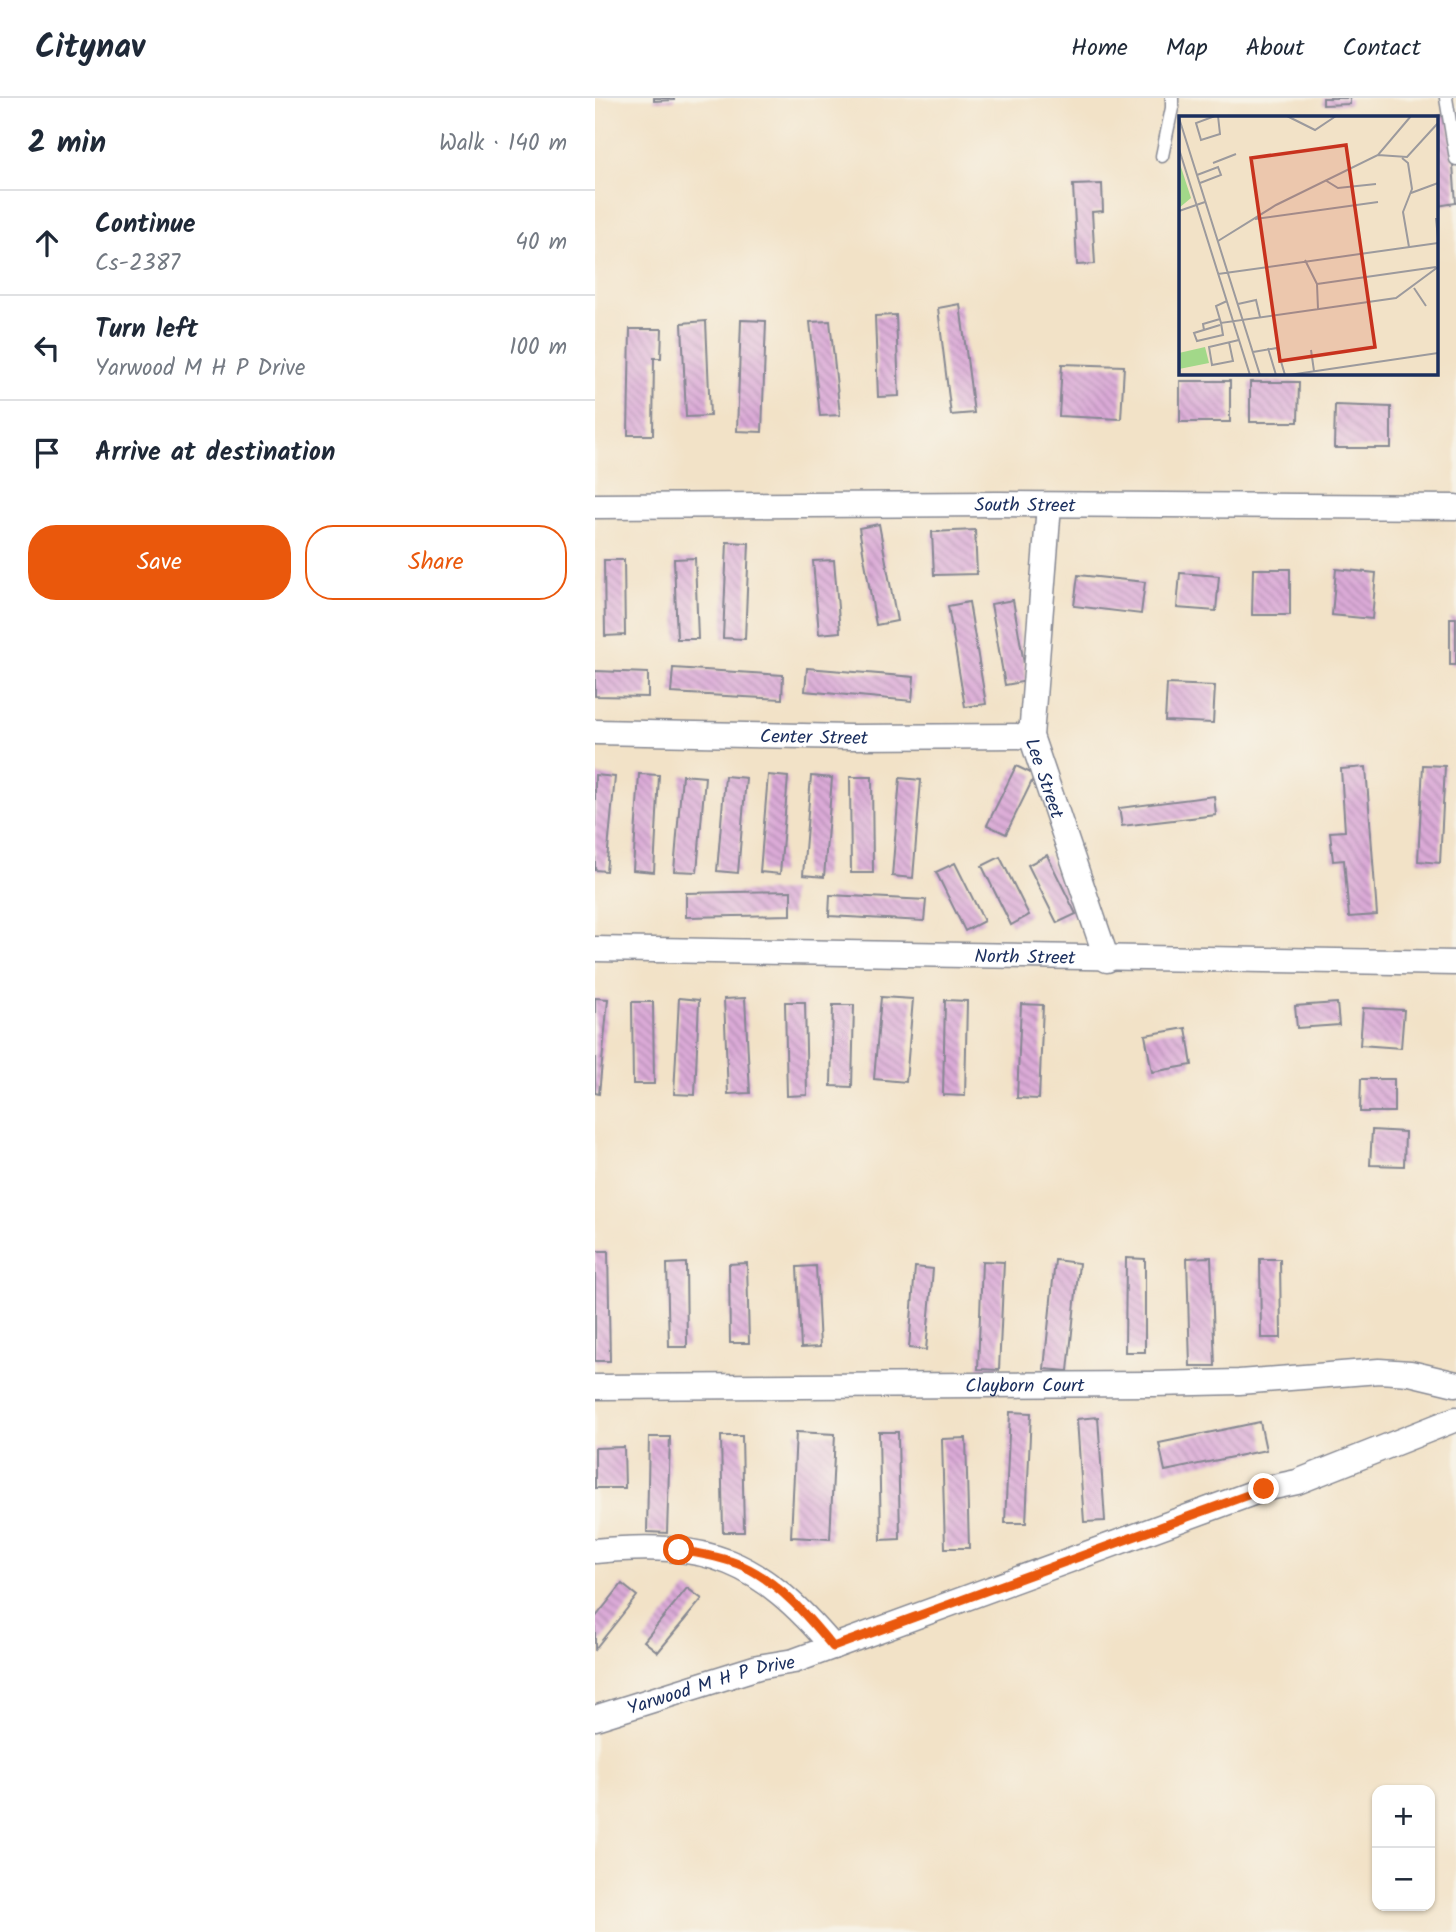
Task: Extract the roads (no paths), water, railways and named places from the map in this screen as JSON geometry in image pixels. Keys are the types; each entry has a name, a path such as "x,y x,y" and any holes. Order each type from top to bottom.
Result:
{"street":[{"name":"Lee Street","path":"1049,505 1031,736 1107,960"},
{"name":"South Street","path":"595,506 1456,507"},
{"name":"Center Street","path":"595,732 849,737 1031,736"},
{"name":"North Street","path":"595,949 1107,960 1456,963"},
{"name":"Clayborn Court","path":"595,1387 1166,1383 1379,1371 1410,1373 1456,1384"},
{"name":"Yarwood M H P Drive","path":"595,1718 833,1647 1264,1489 1297,1482 1456,1419"},
{"path":"595,1551 679,1550 725,1559 747,1567 766,1580 809,1619 833,1647"}],"lane":[{"path":"1162,156 1172,108 1171,98"},
{"path":"1446,98 1456,159"}]}
